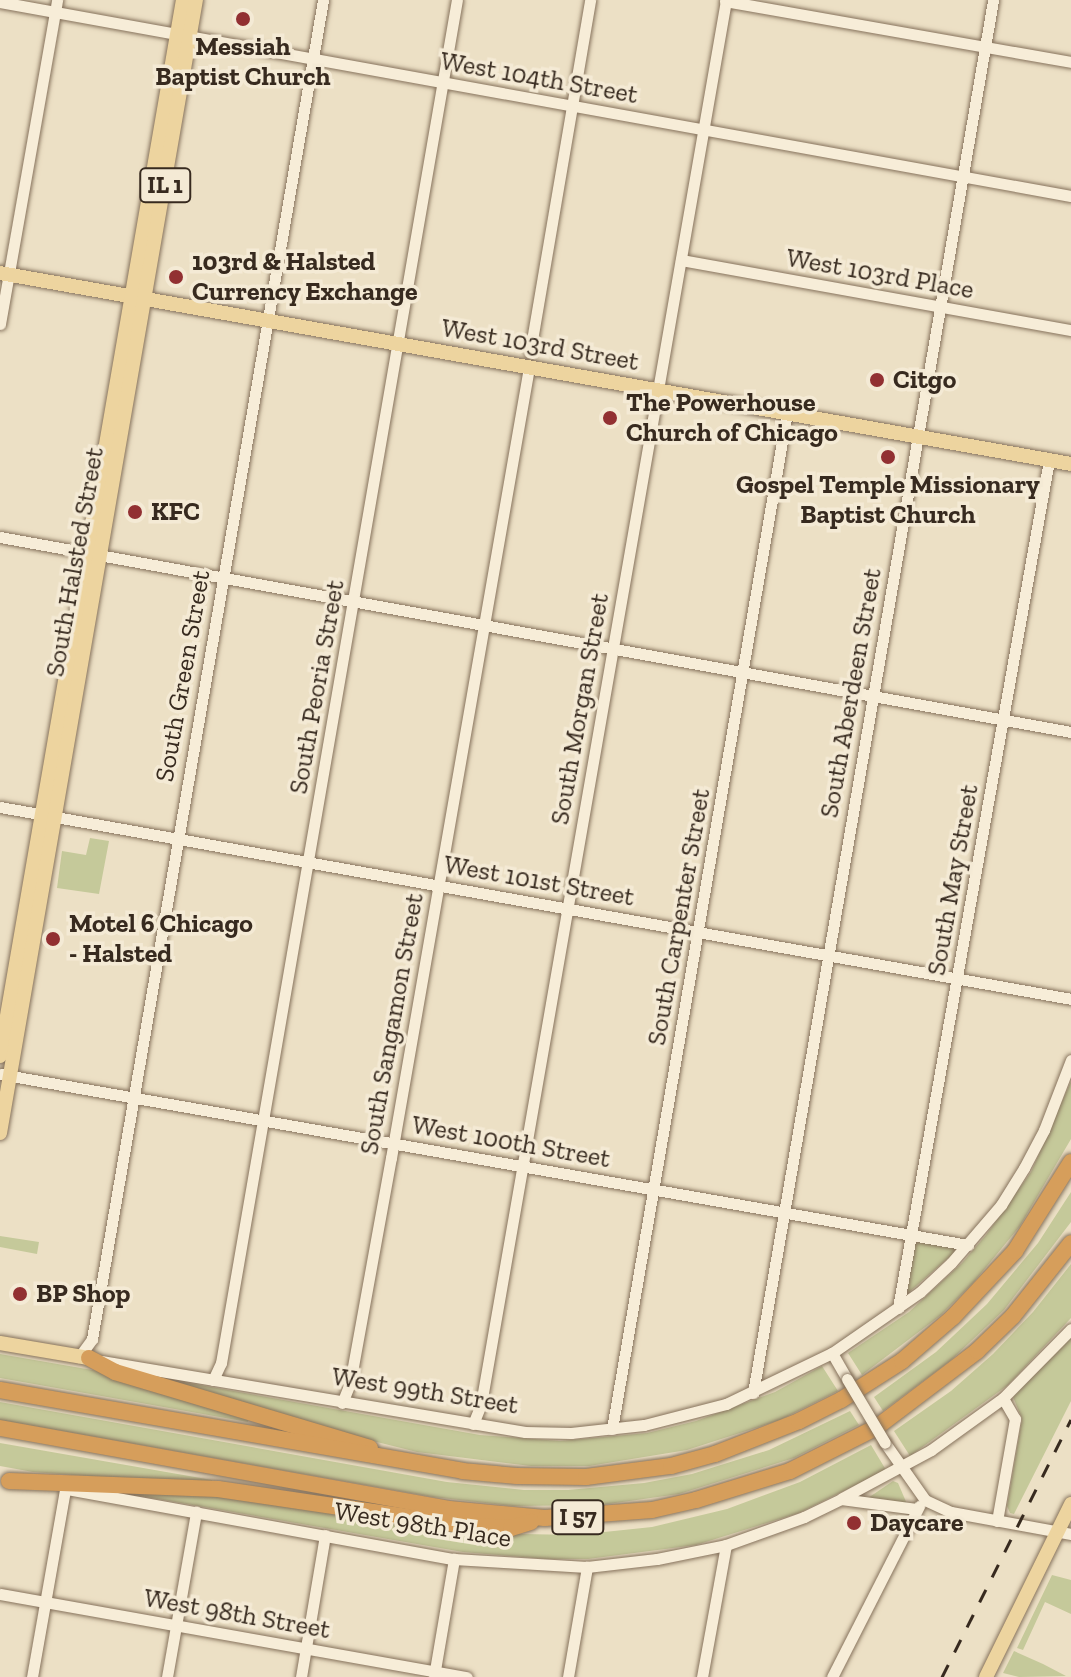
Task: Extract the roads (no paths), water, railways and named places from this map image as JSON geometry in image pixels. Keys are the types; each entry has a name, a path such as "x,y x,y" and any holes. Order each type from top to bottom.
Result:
{"highway":[{"name":"I 57","path":"0,1390 401,1461 517,1476 586,1477 671,1466 715,1454 799,1421 841,1400 902,1361 953,1317 1015,1251 1071,1162"},
{"name":"I 57","path":"0,1428 423,1505 545,1518 628,1513 696,1500 790,1471 831,1453 897,1414 968,1360 1013,1316 1071,1243"},
{"path":"84,1358 115,1372 354,1441 401,1461"},
{"path":"4,1480 218,1489 511,1528 545,1518"}],"main road":[{"name":"South Halsted Street","path":"183,0 184,35"},
{"name":"South Halsted Street","path":"0,1133 5,1075 48,815 184,35 196,0"},
{"name":"West 103rd Street","path":"4,274 398,344 529,360 658,390 1071,464"},
{"name":"South Halsted Street","path":"0,1056 48,815"},
{"name":"West 99th Street","path":"0,1343 84,1358"},
{"path":"986,1677 1064,1533 1071,1504"}],"street":[{"name":"South Green Street","path":"84,1358 92,1339 323,0"},
{"name":"South Peoria Street","path":"213,1380 221,1363 457,0"},
{"name":"South Sangamon Street","path":"342,1403 350,1383 394,1144 590,0"},
{"path":"726,0 1071,62"},
{"name":"South Morgan Street","path":"473,1424 481,1404 726,0"},
{"name":"South Aberdeen Street","path":"753,1393 993,0"},
{"name":"West 104th Street","path":"0,2 56,6 184,35 1071,196"},
{"path":"0,324 4,274 56,6"},
{"name":"West 103rd Place","path":"681,260 1071,330"},
{"name":"South Carpenter Street","path":"612,1429 787,413"},
{"name":"South May Street","path":"898,1308 1049,460"},
{"path":"0,537 1071,732"},
{"name":"West 101st Street","path":"0,807 1071,999"},
{"name":"West 99th Street","path":"84,1358 342,1403 547,1433 612,1429 680,1417 753,1393 832,1353 937,1277 1001,1205 1024,1168 1058,1097 1071,1060"},
{"name":"West 100th Street","path":"5,1075 968,1245"},
{"name":"West 98th Place","path":"4,1480 454,1559 587,1567 657,1559 726,1545 804,1517 900,1468 1003,1398 1071,1329"},
{"path":"832,1353 920,1505"},
{"path":"997,1521 1015,1419 1003,1398"},
{"path":"32,1677 65,1489"},
{"path":"841,1499 920,1505 1064,1533"},
{"path":"832,1677 920,1505"},
{"path":"167,1677 196,1512"},
{"path":"301,1677 325,1535"},
{"path":"702,1677 726,1545"},
{"path":"434,1674 454,1559"},
{"path":"568,1677 587,1567"},
{"name":"West 98th Street","path":"0,1594 434,1674 467,1677"}],"railway":[{"path":"942,1677 1071,1419"}],"place":[{"name":"Messiah Baptist Church","path":"243,19"},
{"name":"103rd & Halsted Currency Exchange","path":"176,277"},
{"name":"Citgo","path":"877,380"},
{"name":"The Powerhouse Church of Chicago","path":"610,418"},
{"name":"Gospel Temple Missionary Baptist Church","path":"888,457"},
{"name":"KFC","path":"135,512"},
{"name":"Motel 6 Chicago - Halsted","path":"53,939"},
{"name":"BP Shop","path":"20,1294"},
{"name":"Daycare","path":"854,1523"}]}
